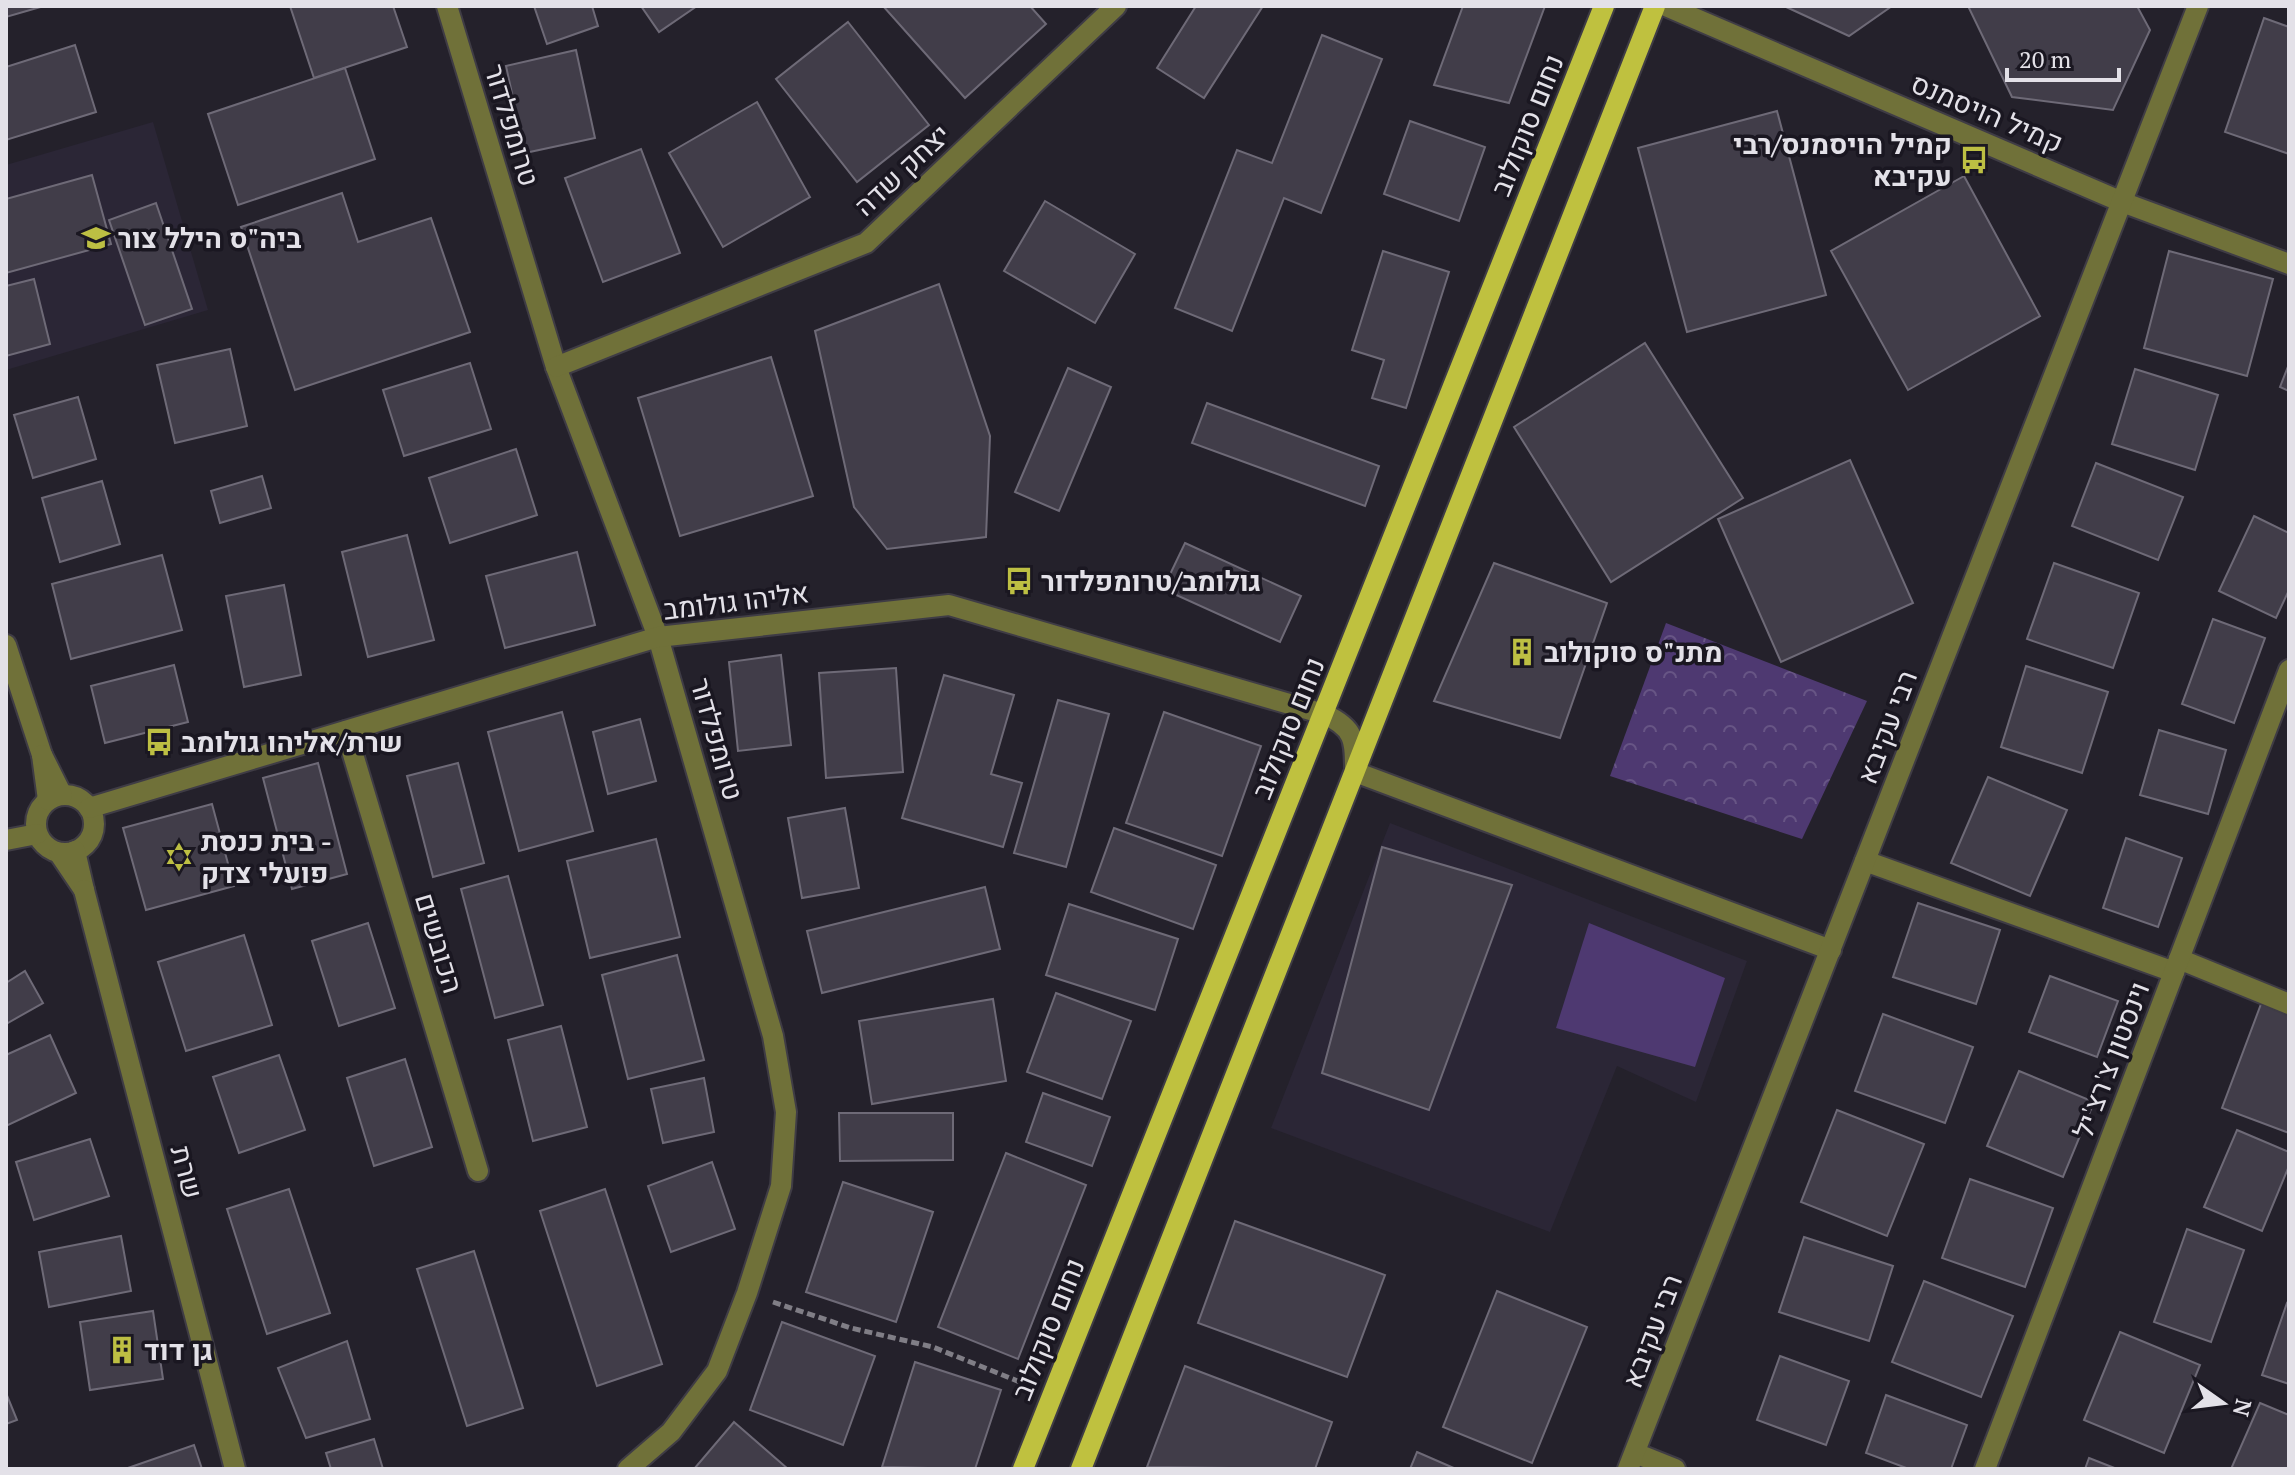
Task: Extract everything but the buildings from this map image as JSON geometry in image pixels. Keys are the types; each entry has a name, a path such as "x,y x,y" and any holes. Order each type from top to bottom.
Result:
{"main road":[{"name":"נחום סוקולוב","path":"1023,1469 1604,6"},
{"path":"1081,1469 1655,6"}],"street":[{"name":"טרומפלדור","path":"447,6 556,367 658,637 773,1036 786,1112 781,1186 747,1293 717,1371 671,1432 628,1469"},
{"name":"יצחק שדה","path":"556,367 866,243 1116,6"},
{"name":"קמיל הויסמנס","path":"1666,6 2122,202 2289,264"},
{"name":"רבי עקיבא","path":"1632,1461 2198,6"},
{"name":"אליהו גולומב","path":"89,808 658,637 949,605 1324,714 1343,723 1355,743 1355,772"},
{"path":"6,645 55,798"},
{"name":"וינסטון צ'רצ'יל","path":"1985,1469 2289,670"},
{"name":"הכובשים","path":"346,731 478,1171"},
{"path":"1355,772 1831,950"},
{"path":"55,798 80,799 89,808 93,818 90,838 67,852 42,843 37,834 37,815 55,798"},
{"path":"6,840 37,834"},
{"name":"שרת","path":"67,852 84,890 235,1469"},
{"path":"1865,861 2289,1004"},
{"path":"1632,1461 1675,1469"}],"path":[{"path":"747,1293 851,1328 933,1347 1052,1395"}],"shaded area":[{"name":"ביה\"ס הילל צור","path":"153,122 208,310 6,370 6,165"},
{"path":"1390,823 1747,961 1696,1102 1617,1066 1550,1232 1271,1128"}],"green space":[{"path":"1666,623 1867,701 1802,839 1610,776"},
{"path":"1589,923 1725,978 1695,1067 1556,1028"}],"place":[{"name":"קמיל הויסמנס/רבי עקיבא","path":"1974,160"},
{"name":"ביה\"ס הילל צור","path":"96,238"},
{"name":"גולומב/טרומפלדור","path":"1019,581"},
{"name":"מתנ\"ס סוקולוב","path":"1522,652"},
{"name":"שרת/אליהו גולומב","path":"159,742"},
{"name":"בית כנסת - פועלי צדק","path":"179,857"},
{"name":"גן דוד","path":"122,1350"}]}
